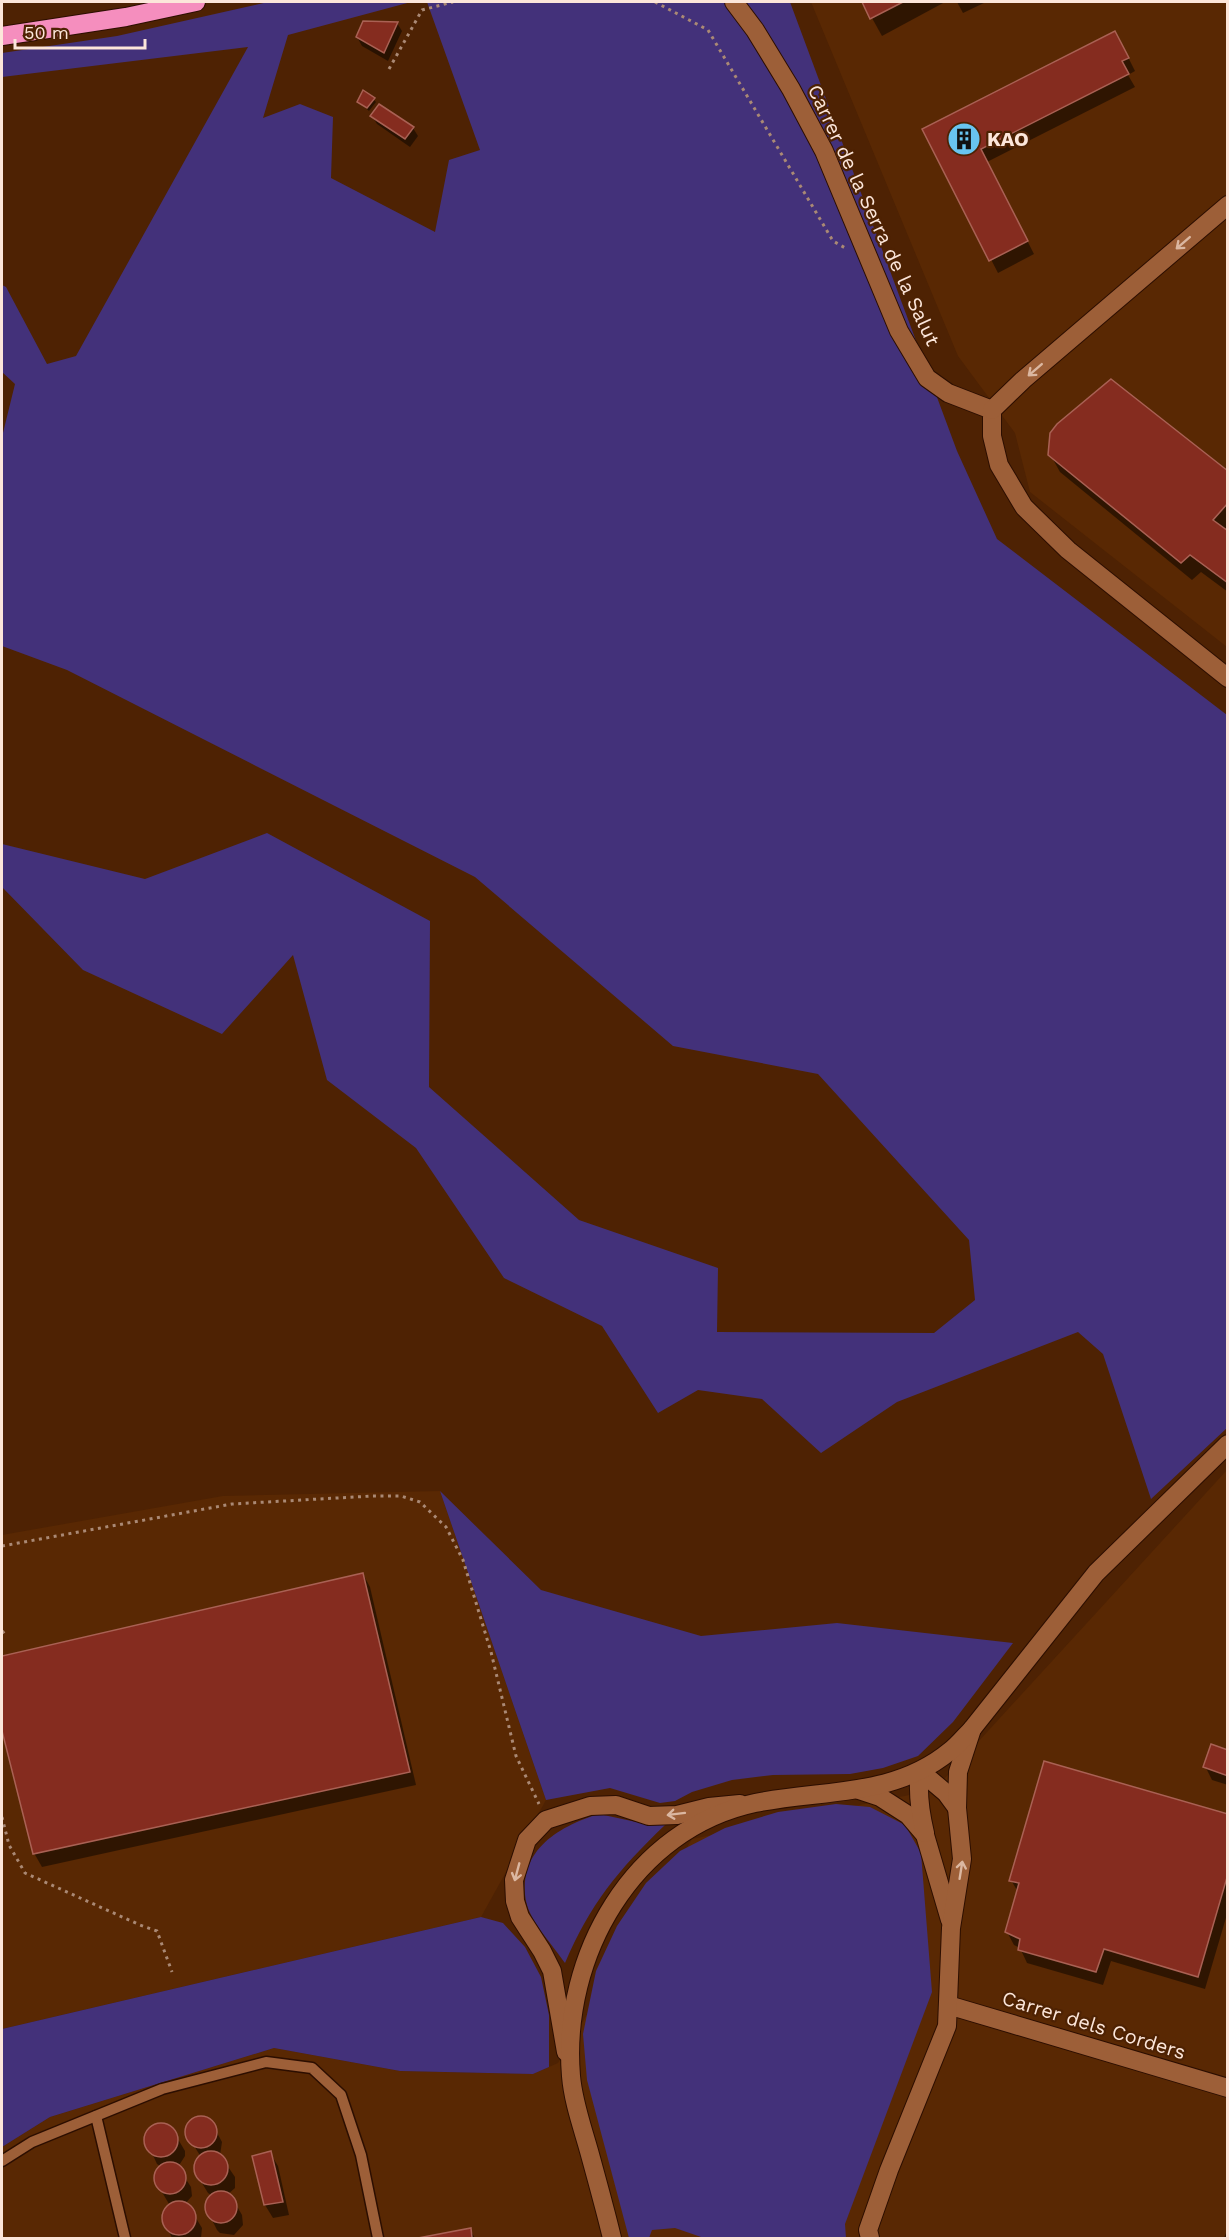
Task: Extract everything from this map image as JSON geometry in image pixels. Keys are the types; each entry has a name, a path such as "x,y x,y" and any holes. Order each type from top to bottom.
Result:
{"highway":[{"path":"2,36 126,17 196,2"}],"street":[{"name":"Carrer de la Serra de la Salut","path":"734,2 755,30 791,88 824,151 899,331 927,378 948,393 992,410"},
{"path":"1224,214 1023,381 992,410 992,436 999,465 1024,507 1068,550 1227,678"},
{"path":"612,2238 578,2115 552,1971 520,1917 515,1900 514,1880 527,1840 546,1820 590,1806 616,1805 649,1816 677,1815 709,1807 859,1790 884,1785 920,1771 950,1751 972,1729 1096,1573 1227,1444"},
{"path":"870,2238 868,2230 889,2170 947,2026 951,1928 962,1859 957,1808 958,1772 972,1729"},
{"path":"920,1771 946,1793 957,1808"},
{"path":"920,1771 918,1787 920,1813 951,1928"},
{"path":"859,1790 880,1797 908,1815 925,1835"},
{"path":"571,2076 571,2041 579,1984 585,1961 611,1906 648,1860 674,1839 727,1811 754,1803"},
{"name":"Carrer dels Corders","path":"948,2005 1227,2088"}],"lane":[{"path":"2,2161 33,2142 162,2089 266,2062 312,2068 341,2095 361,2155 378,2238"},
{"path":"96,2116 125,2238"}],"path":[{"path":"389,69 422,10 453,2"},
{"path":"655,2 708,30 833,241 871,264"},
{"path":"2,1546 232,1504 372,1496 401,1496 420,1502 446,1527 463,1560 491,1652 516,1756 546,1820"},
{"path":"2,1633 6,1630"},
{"path":"2,1817 9,1845 25,1873 157,1931 172,1972"}],"shaded area":[{"path":"268,2 411,2 288,35 263,118 300,104 333,117 331,178 435,232 449,160 480,150 427,2 790,2 957,451 997,539 1227,715 1227,1428 1151,1499 1103,1354 1078,1332 897,1402 821,1453 762,1399 698,1390 658,1413 602,1326 504,1278 416,1148 327,1080 293,955 222,1034 83,970 2,887 2,844 145,879 267,833 430,921 429,1087 579,1220 718,1268 717,1332 934,1333 975,1300 969,1240 818,1074 673,1046 475,877 67,670 2,646 2,437 15,384 2,372 2,285 6,287 47,364 76,356 248,47 2,77 2,53 117,36"},
{"path":"811,2 1227,2 1227,647 1030,492 1015,433 958,356"},
{"path":"1227,1470 1227,2238 2,2238 2,2147 50,2117 274,2048 400,2071 533,2074 558,2063 692,1839 934,1790"},
{"path":"440,1491 546,1800 481,1917 2,2029 2,1535 223,1496"},
{"path":"440,1491 541,1590 701,1636 837,1623 1013,1643 953,1722 918,1756 883,1768 850,1774 773,1775 732,1780 692,1792 675,1801 660,1803 610,1788 546,1800"},
{"path":"836,1804 870,1807 905,1825 921,1853 932,1992 845,2224 846,2238 704,2238 675,2228 652,2230 649,2238 629,2238 587,2080 583,2034 596,1971 617,1926 646,1883 680,1851 725,1828 778,1812"},
{"path":"599,1814 641,1823 665,1825 619,1873 595,1905 565,1963 538,1927 527,1905 525,1887 527,1871 542,1845 554,1835 568,1826"},
{"path":"481,1917 503,1923 525,1947 541,1977 549,2015 549,2067 533,2074 400,2071 274,2048 50,2117 2,2147 2,2029"}],"building":[{"path":"862,2 903,2 870,19"},
{"path":"363,21 398,22 384,53 356,37"},
{"name":"KAO","path":"1115,31 1129,58 1122,61 1129,74 981,149 1028,241 989,261 922,129"},
{"path":"363,90 375,98 367,108 357,102"},
{"path":"379,104 414,127 405,139 370,116"},
{"path":"1111,379 1228,471 1228,503 1213,520 1228,531 1228,583 1190,555 1181,563 1048,455 1050,433 1057,424"},
{"path":"363,1573 410,1772 33,1854 2,1731 2,1656"},
{"path":"1211,1744 1228,1750 1228,1776 1203,1767"},
{"path":"1044,1761 1228,1814 1228,1874 1198,1977 1104,1949 1096,1972 1018,1950 1020,1939 1005,1932 1019,1883 1009,1881"},
{"path":"201,2116 212,2121 217,2132 212,2143 201,2148 190,2143 185,2132 190,2121"},
{"path":"161,2123 173,2128 178,2140 173,2152 161,2157 149,2152 144,2140 149,2128"},
{"path":"211,2151 223,2156 228,2168 223,2180 211,2185 199,2180 194,2168 199,2156"},
{"path":"271,2151 283,2202 264,2205 252,2156"},
{"path":"170,2162 181,2167 186,2178 181,2189 170,2194 159,2189 154,2178 159,2167"},
{"path":"221,2191 232,2196 237,2207 232,2218 221,2223 210,2218 205,2207 210,2196"},
{"path":"179,2201 191,2206 196,2218 191,2230 179,2235 167,2230 162,2218 167,2206"},
{"path":"471,2228 472,2238 418,2238"}],"place":[{"name":"KAO","path":"964,139"}]}
